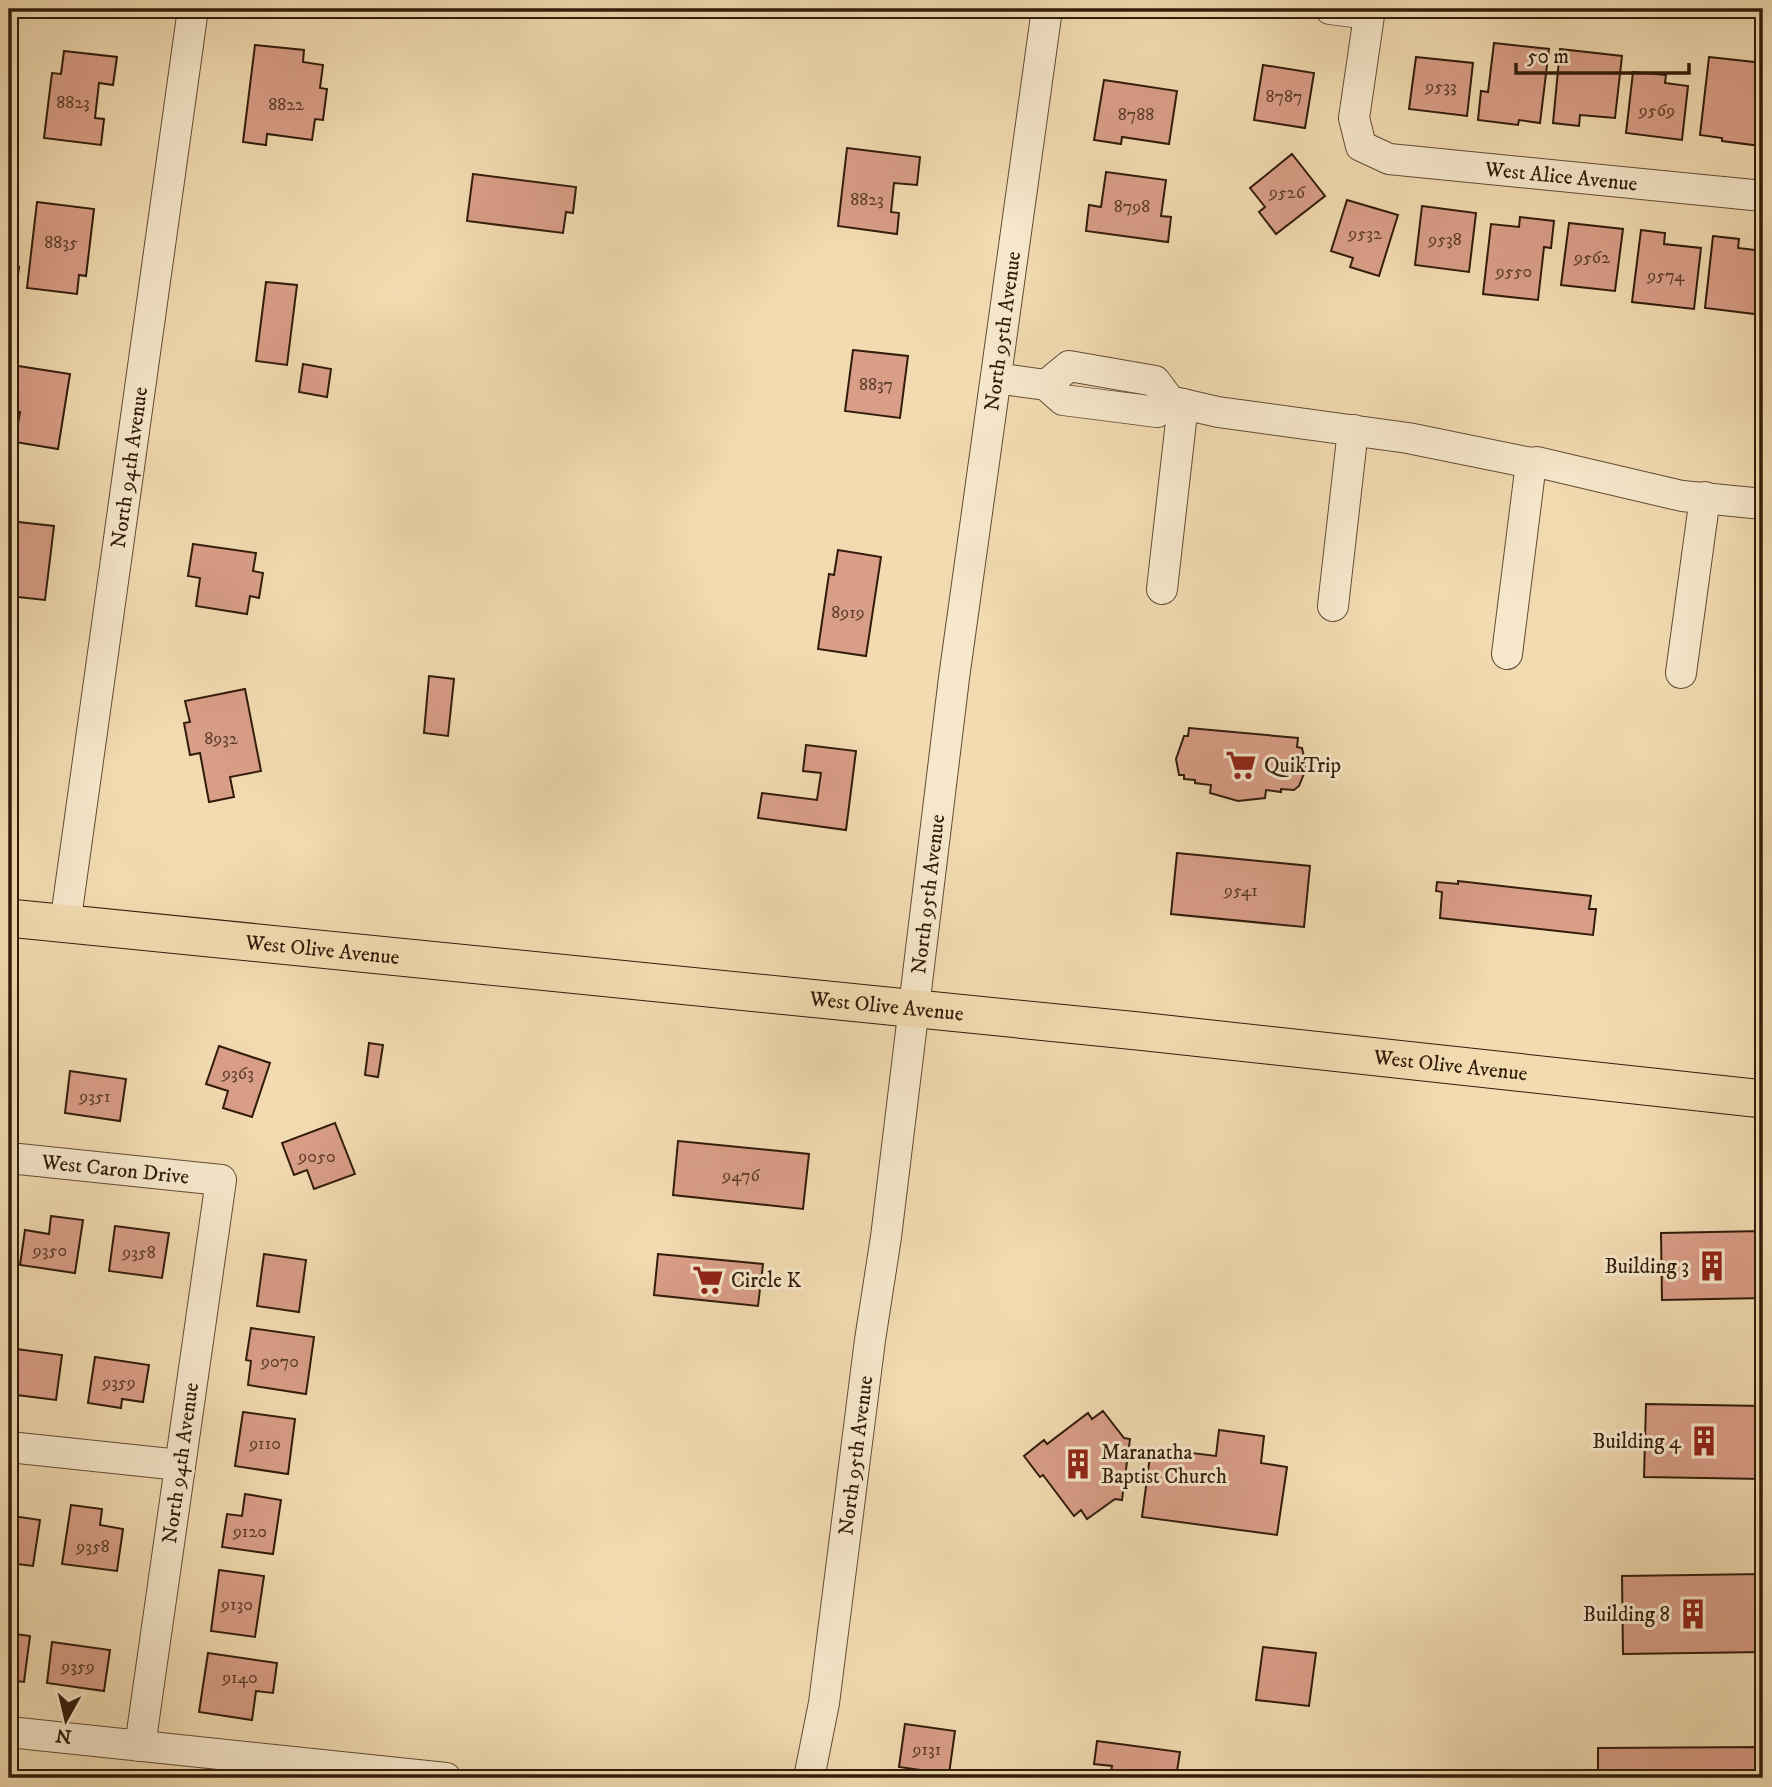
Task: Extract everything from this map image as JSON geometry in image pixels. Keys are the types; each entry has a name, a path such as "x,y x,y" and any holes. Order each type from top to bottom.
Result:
{"main road":[{"name":"West Olive Avenue","path":"9,918 914,1009 1763,1099"}],"street":[{"name":"North 94th Avenue","path":"65,925 193,9"},
{"name":"North 95th Avenue","path":"809,1778 824,1703 870,1340 886,1237 954,678 1047,9"},
{"path":"1330,9 1370,12"},
{"name":"West Alice Avenue","path":"1370,12 1354,118 1361,146 1390,159 1763,196"},
{"path":"996,378 1046,385 1063,400 1157,412 1176,402 1218,412 1408,438 1536,462 1682,496 1704,496 1763,504"},
{"path":"1162,589 1176,402"},
{"path":"1333,606 1353,430"},
{"path":"1507,654 1531,463"},
{"path":"1681,673 1704,496"},
{"name":"West Caron Drive","path":"9,1158 221,1180"},
{"name":"North 94th Avenue","path":"140,1746 221,1180"},
{"path":"9,1447 180,1465"},
{"path":"9,1732 446,1778"}],"building":[{"path":"1494,43 1549,49 1540,123 1519,120 1518,125 1478,120 1481,91 1488,92"},
{"path":"255,45 304,50 303,62 323,65 320,88 327,89 323,120 315,119 312,140 267,134 266,145 243,142"},
{"path":"1560,49 1622,56 1615,118 1580,115 1579,126 1553,123"},
{"path":"64,51 117,57 113,85 99,83 95,118 104,119 101,145 44,138 52,73 61,74"},
{"path":"1416,57 1473,63 1467,116 1409,109"},
{"path":"1709,57 1763,63 1757,116 1763,117 1761,146 1700,135"},
{"path":"1263,65 1314,73 1305,128 1254,120"},
{"path":"1633,72 1666,75 1665,83 1688,86 1682,140 1626,133"},
{"path":"1104,80 1177,91 1169,144 1122,137 1121,144 1094,140"},
{"path":"847,148 920,157 917,185 894,183 891,212 899,213 897,234 838,226"},
{"path":"1292,154 1325,196 1276,234 1259,212 1265,207 1250,188"},
{"path":"1106,172 1166,180 1161,216 1171,217 1168,242 1086,231 1089,205 1101,207"},
{"path":"473,174 576,187 573,213 566,212 563,233 467,221"},
{"path":"1347,200 1398,215 1379,276 1350,267 1353,258 1331,251"},
{"path":"37,202 94,209 86,276 79,275 77,294 27,288"},
{"path":"1422,206 1476,213 1469,272 1415,265"},
{"path":"1520,217 1554,221 1551,248 1544,247 1538,300 1483,294 1491,224 1519,227"},
{"path":"1569,223 1623,229 1615,291 1561,285"},
{"path":"1641,230 1665,233 1664,244 1701,248 1694,309 1632,302"},
{"path":"1713,236 1739,239 1738,248 1763,251 1763,315 1705,308"},
{"path":"9,266 19,267 15,300 9,299"},
{"path":"266,282 297,285 287,365 256,361"},
{"path":"853,350 908,356 900,418 845,411"},
{"path":"303,364 331,369 327,397 299,392"},
{"path":"12,365 70,374 58,449 15,442 20,412 9,411"},
{"path":"9,521 54,526 45,600 9,596"},
{"path":"193,544 256,553 253,571 263,573 259,598 250,596 247,614 196,606 200,578 188,576"},
{"path":"838,550 881,557 866,656 818,649 829,574 834,575"},
{"path":"429,676 454,679 448,736 424,733"},
{"path":"245,689 261,771 230,777 234,797 209,802 200,753 190,755 184,723 190,722 185,701"},
{"name":"QuikTrip","path":"1189,728 1298,738 1297,747 1302,748 1305,760 1305,771 1299,786 1294,790 1281,789 1281,792 1266,790 1265,798 1238,801 1210,793 1211,785 1195,783 1195,780 1184,779 1184,775 1179,775 1176,759 1184,736 1188,736"},
{"path":"806,745 856,751 846,830 758,818 762,793 817,800 821,773 803,771"},
{"path":"1177,853 1310,866 1304,927 1171,914"},
{"path":"1458,881 1591,896 1589,909 1596,909 1593,935 1440,918 1442,892 1436,891 1437,882 1458,884"},
{"path":"369,1043 383,1045 378,1077 365,1075"},
{"path":"219,1046 270,1063 252,1117 223,1108 228,1091 206,1084"},
{"path":"70,1071 126,1079 120,1121 65,1113"},
{"path":"335,1123 355,1174 314,1189 307,1170 294,1175 282,1143"},
{"name":"Circle K","path":"678,1141 809,1154 803,1209 673,1195"},
{"path":"51,1216 83,1220 75,1273 20,1265 25,1230 49,1234"},
{"path":"115,1226 169,1233 162,1278 109,1271"},
{"name":"Building 3","path":"1763,1231 1763,1298 1662,1300 1661,1233"},
{"path":"264,1254 306,1260 299,1312 257,1306"},
{"name":"Circle K","path":"658,1254 763,1264 758,1306 654,1295"},
{"path":"251,1328 314,1337 306,1394 248,1385 251,1361 246,1360"},
{"path":"9,1348 62,1355 56,1400 9,1394"},
{"path":"95,1357 149,1365 143,1402 122,1399 121,1408 88,1403"},
{"name":"Building 4","path":"1646,1404 1763,1406 1763,1479 1644,1477"},
{"name":"Maranatha Baptist Church","path":"1103,1411 1124,1438 1130,1439 1122,1500 1115,1499 1087,1519 1081,1510 1074,1516 1043,1475 1040,1477 1024,1456 1044,1440 1047,1444 1088,1413 1092,1419"},
{"path":"243,1412 295,1419 288,1474 235,1466"},
{"path":"1219,1430 1264,1436 1261,1463 1287,1467 1277,1535 1142,1517 1151,1448 1216,1456"},
{"path":"245,1494 281,1500 273,1554 222,1547 227,1514 242,1516"},
{"path":"9,1499 16,1500 13,1516 40,1520 33,1566 9,1563"},
{"path":"71,1505 102,1509 100,1525 123,1529 117,1571 62,1564"},
{"path":"219,1570 264,1576 255,1637 211,1631"},
{"name":"Building 8","path":"1763,1574 1763,1652 1623,1654 1622,1576"},
{"path":"9,1633 30,1636 24,1682 9,1680"},
{"path":"52,1642 110,1650 104,1691 47,1683"},
{"path":"1263,1647 1316,1653 1309,1706 1256,1700"},
{"path":"208,1653 277,1663 273,1693 256,1691 252,1720 199,1712"},
{"path":"905,1724 955,1731 949,1774 899,1767"},
{"path":"1097,1741 1180,1752 1176,1778 1110,1778 1112,1766 1094,1764"},
{"path":"1763,1747 1763,1778 1598,1778 1598,1748"}],"place":[{"name":"QuikTrip","path":"1241,765"},
{"name":"Building 3","path":"1712,1266"},
{"name":"Circle K","path":"708,1280"},
{"name":"Building 4","path":"1704,1441"},
{"name":"Maranatha Baptist Church","path":"1078,1464"},
{"name":"Building 8","path":"1693,1614"}]}
